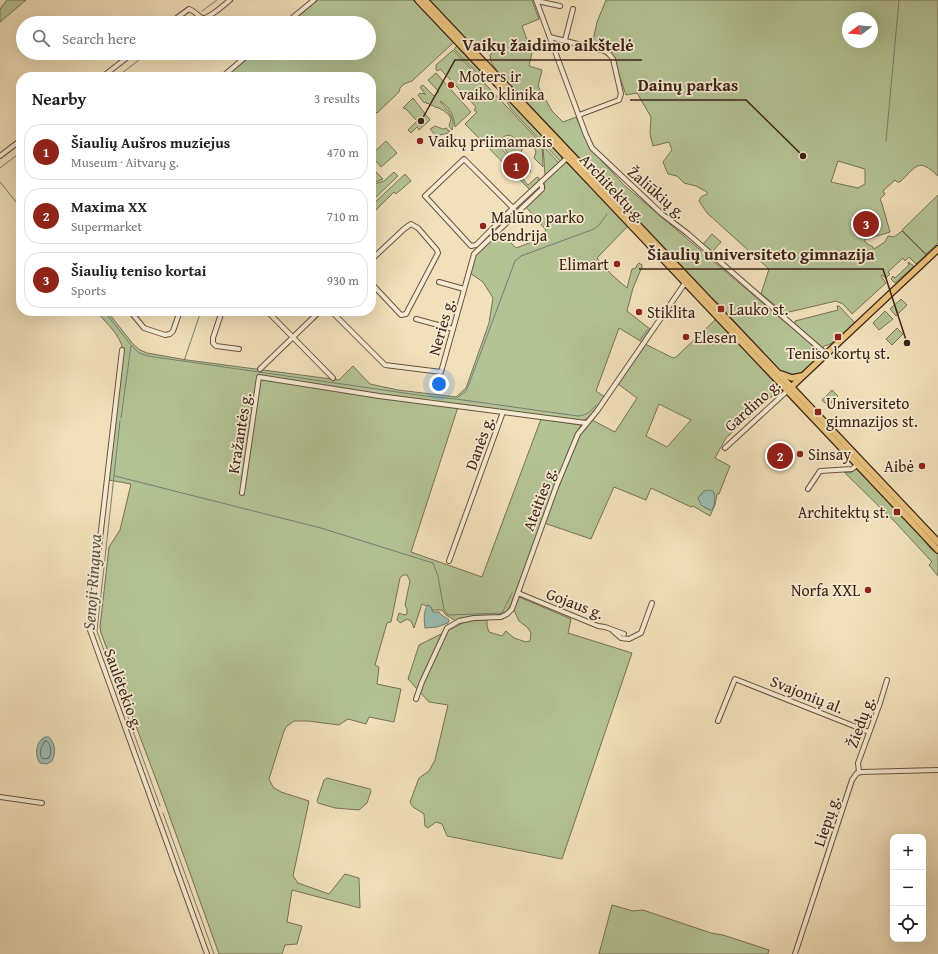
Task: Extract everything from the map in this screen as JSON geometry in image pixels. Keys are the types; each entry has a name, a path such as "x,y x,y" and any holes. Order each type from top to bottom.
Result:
{"main road":[{"name":"Architektų g.","path":"418,0 442,22 537,122 789,389 938,550"},
{"name":"Architektų g.","path":"425,0 442,22"},
{"name":"Architektų g.","path":"537,122 567,158 603,192"},
{"name":"Gardino g.","path":"789,389 938,249"},
{"name":"Architektų g.","path":"687,281 778,373 789,389"},
{"path":"778,373 794,378 805,374"},
{"name":"Architektų g.","path":"861,466 938,542"}],"street":[{"path":"209,16 230,0"},
{"path":"295,16 314,0"},
{"name":"Žaliūkių g.","path":"537,1 560,6"},
{"name":"Žaliūkių g.","path":"537,1 589,144 599,156 662,214 687,233 826,354"},
{"path":"180,16 189,9 197,12 200,16"},
{"path":"565,40 573,9"},
{"path":"550,37 605,51 612,59 622,94 618,101 579,115"},
{"path":"108,72 124,60"},
{"path":"228,72 242,60"},
{"path":"0,156 16,144"},
{"path":"513,208 464,159 425,196 471,246 476,244 567,158"},
{"name":"Neries g.","path":"336,316 385,365 440,372 474,254 542,189 540,183"},
{"path":"376,255 404,228 411,224 418,228 438,253 406,314 401,315 376,288"},
{"name":"Ateities g.","path":"416,699 422,682 447,628 459,621 474,618 495,618 504,616 512,608 556,487 578,434 597,410 687,281"},
{"path":"439,282 464,289"},
{"path":"134,316 144,328 165,335 170,334 173,331 178,316"},
{"path":"220,316 213,338 213,343 216,346 239,349"},
{"path":"272,316 333,378"},
{"path":"260,369 315,316"},
{"path":"416,319 453,329"},
{"name":"Saulėtekio g.","path":"122,350 110,462 92,599 90,630 207,954"},
{"name":"Kražantės g.","path":"242,493 259,377 379,396 503,412"},
{"name":"Gardino g.","path":"725,448 789,389"},
{"name":"Danės g.","path":"449,561 503,412 586,423"},
{"path":"808,489 820,471 852,469 861,466"},
{"name":"Gojaus g.","path":"518,593 598,626 624,634"},
{"path":"611,630 621,638 629,639 641,633 652,602"},
{"name":"Svajonių al.","path":"718,721 735,679 869,732"},
{"name":"Žiedų g.","path":"859,772 858,763 887,680"},
{"path":"859,772 938,770"},
{"name":"Liepų g.","path":"795,954 852,780 859,772"},
{"path":"0,797 42,803"}],"green space":[{"path":"7,0 26,0 0,22 0,9"},
{"path":"318,0 413,0 454,42 412,81 404,84 400,88 399,92 377,113 376,72 231,72 246,60 376,60 376,16 299,16"},
{"path":"428,0 532,0 539,19 522,26 532,53 529,66 542,70 538,86 552,111 563,122 576,117 590,148 624,185 821,353 820,357 796,377 783,373 729,318 723,307 712,299 690,277 497,71 491,62 490,55 492,53 490,51 487,52 479,50 452,26"},
{"path":"606,0 938,0 938,176 922,165 914,168 900,182 895,180 883,191 885,194 880,199 890,232 864,240 874,249 885,242 888,236 894,237 902,231 926,255 916,264 909,257 905,261 903,258 888,272 890,274 886,278 882,275 881,276 886,283 852,314 843,304 836,301 785,313 761,294 769,269 707,213 699,201 701,197 707,194 707,192 696,186 684,183 677,176 668,174 663,162 672,150 669,142 653,146 650,134 651,117 637,93 626,95 611,52 592,45 597,22","holes":["838,161 865,169 865,184 858,188 831,182"]},
{"path":"457,46 487,77 485,79 482,78 454,49"},
{"path":"453,50 542,144 543,167 534,158 536,152 531,146 524,147 516,139 507,135 496,143 514,162 511,165 516,171 522,166 520,163 525,165 531,171 523,179 528,185 537,177 539,178 539,182 530,190 465,124 477,112 474,110 476,107 440,69 438,71 436,70 436,65"},
{"path":"436,73 471,112 455,127 451,112 440,101 452,117 452,130 449,126 451,119 449,115 437,107 436,108 428,103 427,104 426,102 424,103 418,95 423,93 426,95 420,87 423,85 434,96 439,92 428,80"},
{"path":"504,97 562,156 562,160 560,161 511,109"},
{"path":"413,98 430,120 419,130 417,127 411,133 408,130 417,121 406,109 403,108"},
{"path":"435,126 443,129 447,128 447,130 450,131 448,133 436,136 430,129"},
{"path":"507,139 518,142 523,148 521,152 522,157 519,160 511,156 505,149 504,143"},
{"path":"386,141 397,153 381,167 376,161 376,150"},
{"path":"543,146 559,163 545,176"},
{"path":"565,162 568,162 628,226 597,258 612,275 627,288 632,269 636,268 639,263 642,265 633,288 627,311 650,329 642,342 619,328 596,391 605,397 588,417 581,421 459,404 411,552 482,577 541,419 581,425 558,478 511,604 506,613 503,614 456,621 446,615 442,610 432,610 428,605 426,606 422,604 414,628 411,621 407,619 400,623 397,620 399,613 404,615 407,614 405,605 410,581 407,575 403,575 400,578 391,622 387,623 375,665 379,667 377,684 401,689 394,722 369,717 366,724 348,719 339,725 308,721 294,721 287,726 284,731 269,779 273,787 281,792 309,801 293,876 298,883 329,894 345,874 359,878 360,908 292,890 287,922 302,926 297,944 285,945 282,954 219,954 163,798 101,633 100,627 109,547 120,530 131,484 109,480 123,350 116,334 101,316 111,316 133,344 140,350 147,353 187,360 339,380 353,366 370,384 398,390 456,397 466,388 489,323 493,298 483,282 470,273 476,255 500,232 516,248 534,241 546,230 526,207 545,188 544,182"},
{"path":"376,172 383,179 376,182"},
{"path":"394,172 398,176 376,197 376,183 384,181"},
{"path":"405,174 411,181 396,194 394,192 376,210 376,201"},
{"path":"938,195 938,243 926,254 902,230"},
{"path":"712,234 721,242 712,252 703,244"},
{"path":"908,262 914,266 895,283 891,279 893,276 895,278 909,265"},
{"path":"901,299 907,305 896,316 890,309"},
{"path":"837,306 839,306 855,323 845,333 823,348 795,324 795,321 838,310"},
{"path":"885,311 893,319 879,330 873,323"},
{"path":"716,319 735,341 741,345 781,388 726,438 715,458 730,466 719,494 717,494 715,505 710,516 693,506 691,507 651,488 646,500 614,487 591,539 544,523 581,432 592,420 615,432 637,398 618,384 645,344 673,358 676,357","holes":["659,404 691,420 667,447 646,436","704,491 715,500 713,507 710,510 704,507 698,498"]},
{"path":"897,328 903,334 892,345 886,339"},
{"path":"832,390 838,396 828,406 822,400"},
{"path":"858,469 917,531 930,548 938,554 938,576 929,565 932,562 896,523 844,472 850,473"},
{"path":"519,597 571,619 568,633 632,653 562,859 447,836 442,824 436,822 428,828 425,826 424,814 413,807 410,802 419,778 429,771 435,760 448,705 429,702 408,679 419,645 467,621 487,620 489,632 502,636 506,631 514,638 526,642 530,641 531,633 528,628 519,621 514,610"},
{"path":"327,778 370,789 371,791 367,803 359,810 335,808 318,803 317,801 324,780"},
{"path":"612,905 633,911 643,910 711,933 723,935 769,950 768,954 599,954"}],"water":[{"path":"704,491 713,491 715,495 712,510 701,505 698,498"},
{"path":"428,605 431,607 433,612 439,612 449,620 448,623 437,627 425,628 424,619 426,607"},
{"path":"45,737 49,737 51,739 54,748 52,761 47,764 40,763 37,756 38,745"}],"waterway":[{"path":"202,11 217,0"},
{"path":"886,141 899,0"},
{"path":"123,72 139,60"},
{"path":"0,168 16,156"},
{"path":"0,182 16,202"},
{"path":"457,398 465,392 468,387 515,261 521,256 594,229 607,214"},
{"path":"108,316 139,353 148,356 425,396 578,416 588,413 596,405"},
{"path":"184,361 199,316"},
{"path":"640,340 648,329"},
{"name":"Senoji Ringuva","path":"121,418 131,346"},
{"name":"Senoji Ringuva","path":"120,421 97,631 160,806"},
{"path":"115,476 321,528 433,563 438,576 444,610 448,615 502,613 512,593"},
{"name":"Senoji Ringuva","path":"163,813 214,954"}],"place":[{"name":"Moters ir vaiko klinika","path":"451,85"},
{"name":"Vaikų žaidimo aikštelė","path":"421,121"},
{"name":"Vaikų priimamasis","path":"420,141"},
{"name":"Dainų parkas","path":"803,156"},
{"name":"Šiaulių Aušros muziejus","path":"516,166"},
{"name":"Šiaulių teniso kortai","path":"866,224"},
{"name":"Malūno parko bendrija","path":"483,226"},
{"name":"Elimart","path":"617,264"},
{"name":"Lauko st.","path":"721,309"},
{"name":"Stiklita","path":"639,312"},
{"name":"Elesen","path":"686,337"},
{"name":"Teniso kortų st.","path":"838,337"},
{"name":"Šiaulių universiteto gimnazija","path":"907,343"},
{"name":"Universiteto gimnazijos st.","path":"818,412"},
{"name":"Sinsay","path":"800,454"},
{"name":"Maxima XX","path":"780,456"},
{"name":"Aibė","path":"922,466"},
{"name":"Architektų st.","path":"897,512"},
{"name":"Norfa XXL","path":"868,590"}]}
